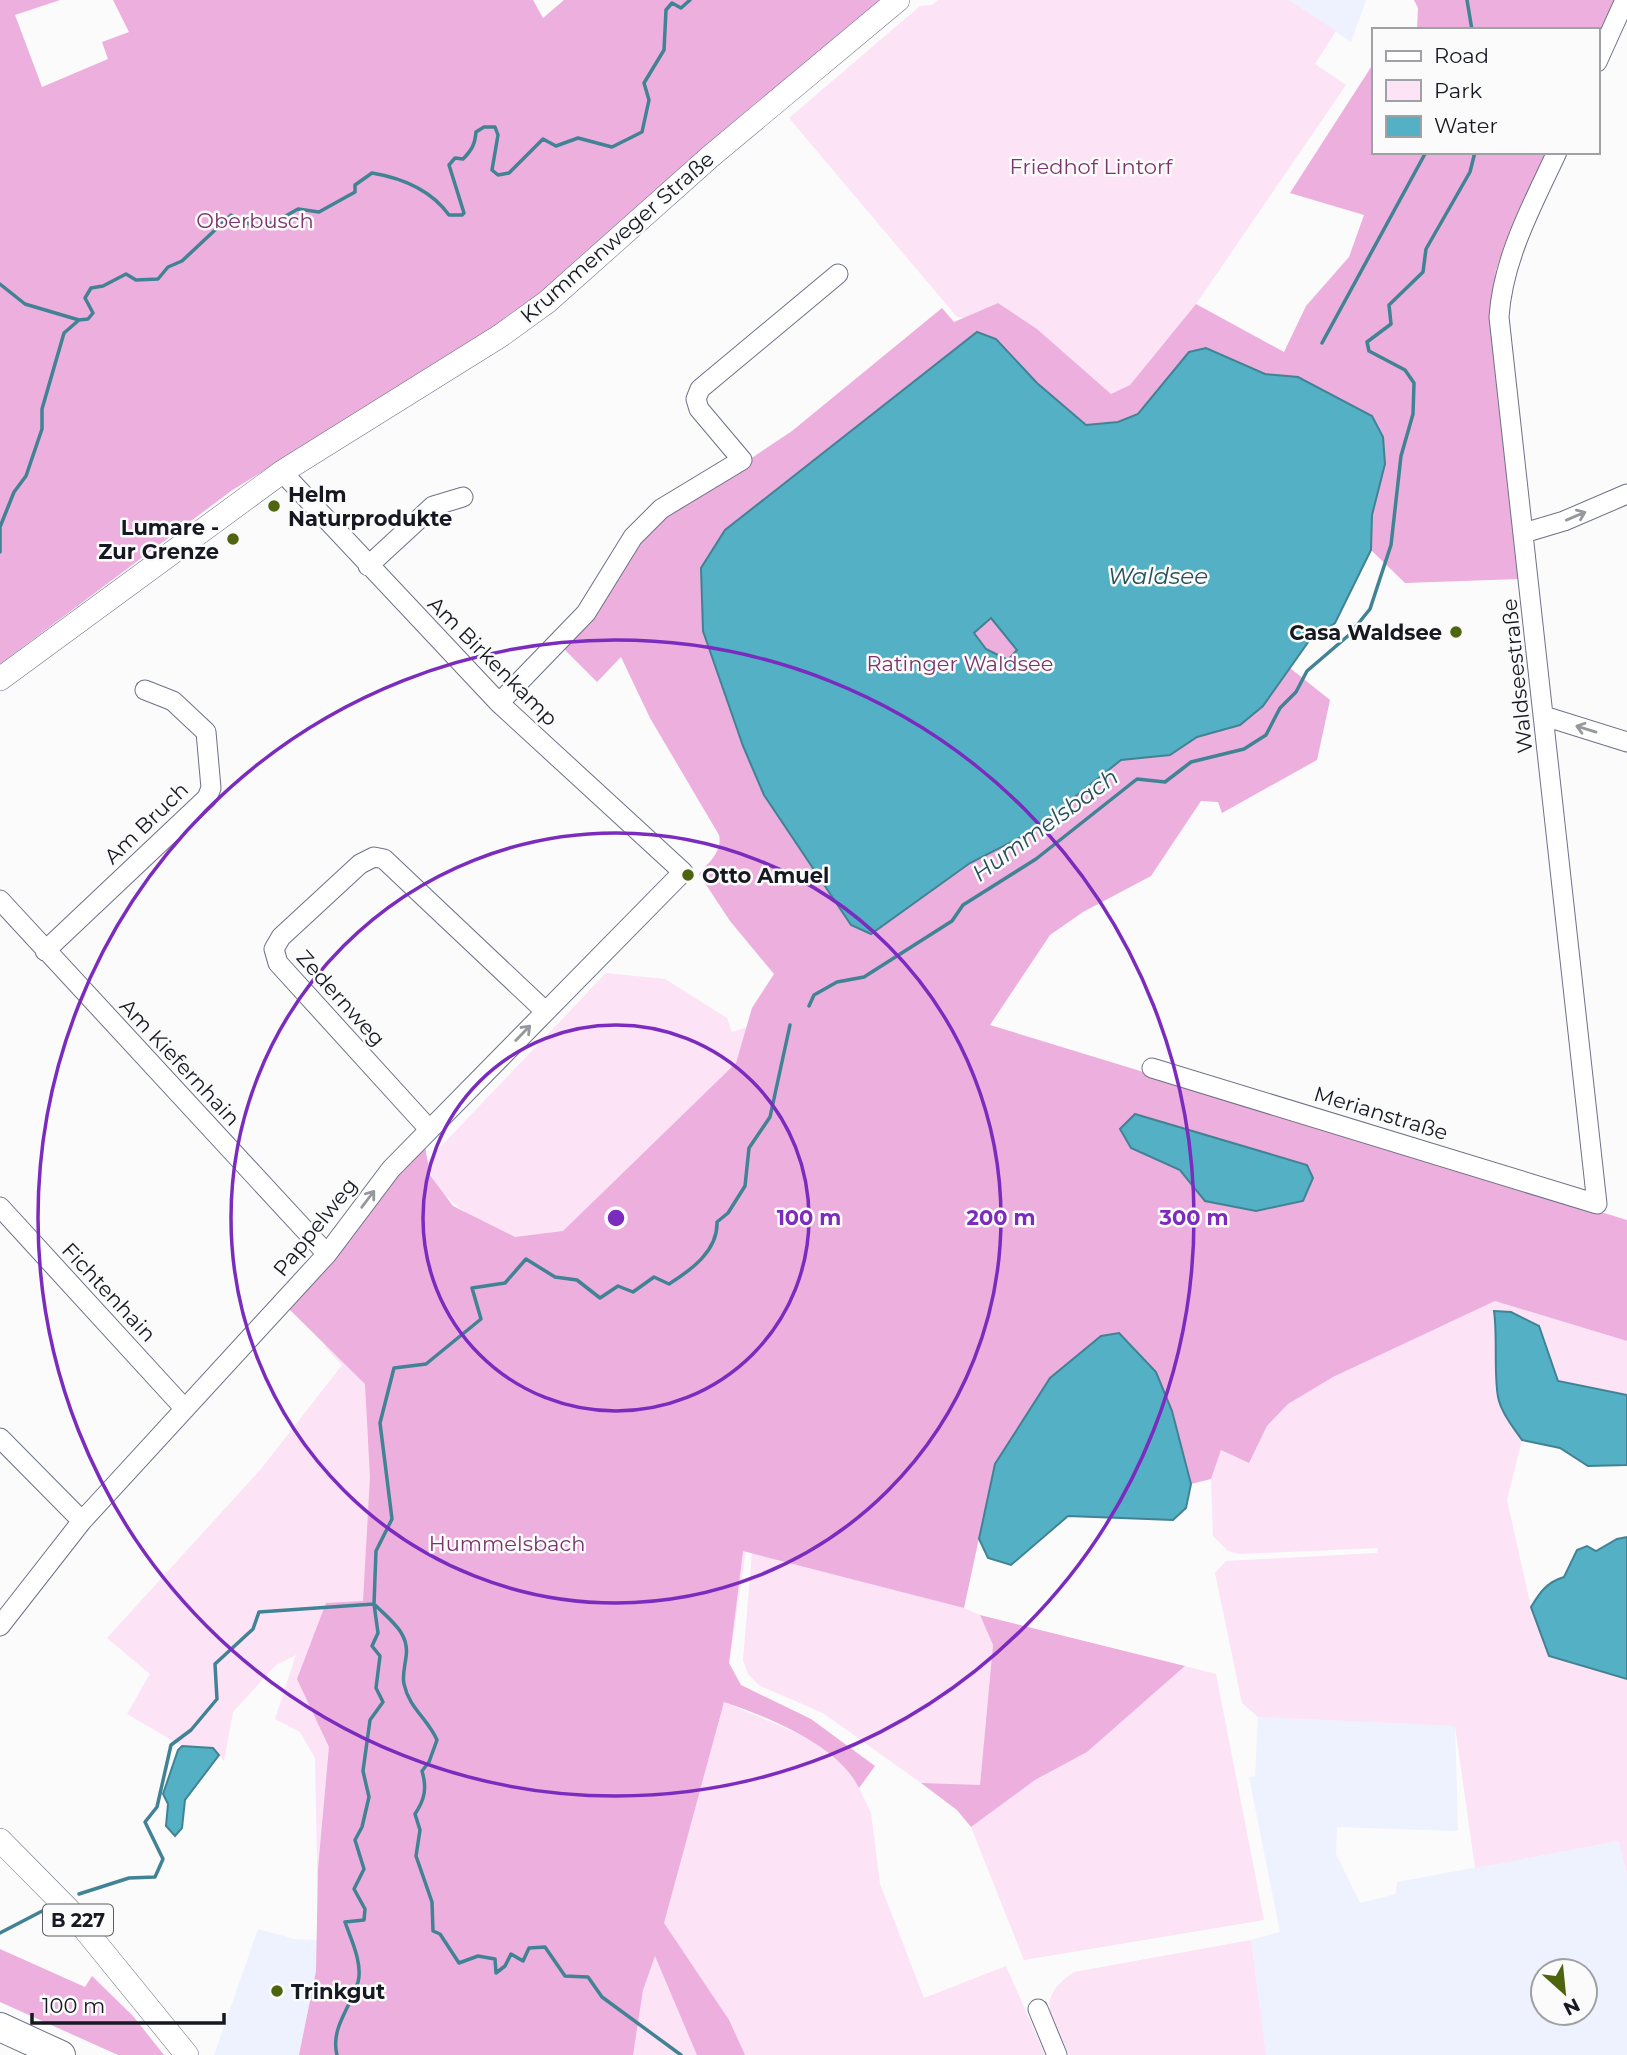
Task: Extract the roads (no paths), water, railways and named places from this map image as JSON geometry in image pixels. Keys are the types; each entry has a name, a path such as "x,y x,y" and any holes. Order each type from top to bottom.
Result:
{"highway":[{"path":"0,2027 61,2055"}],"main road":[{"name":"Krummenweger Straße","path":"0,679 282,472 500,336 547,302 710,156 898,0"},
{"name":"B 227","path":"0,1840 107,1954 187,2055"}],"street":[{"path":"1599,58 1625,0"},
{"name":"Waldseestraße","path":"1556,154 1508,260 1501,288 1499,317 1597,1204"},
{"path":"499,702 586,614 633,537 661,509 742,460 699,409 696,399 700,389 838,274"},
{"name":"Am Birkenkamp","path":"282,472 499,702 683,872"},
{"path":"1524,533 1564,522 1627,494"},
{"path":"368,566 433,506 463,497"},
{"name":"Am Bruch","path":"45,951 207,798 211,788 206,732 173,701 145,690"},
{"path":"1544,716 1627,742"},
{"name":"Zedernweg","path":"429,1129 278,962 274,949 281,937 360,864 374,857 384,859 545,1011"},
{"name":"Pappelweg","path":"0,1626 82,1521 327,1254 391,1169 683,872"},
{"name":"Am Kiefernhain","path":"2,907 327,1254"},
{"name":"Merianstraße","path":"1152,1068 1597,1204"},
{"name":"Fichtenhain","path":"0,1207 185,1409"},
{"path":"0,1438 82,1521"},
{"path":"1038,2008 1057,2055"}],"water":[{"name":"Waldsee","path":"977,332 996,339 1037,383 1086,425 1118,422 1138,414 1189,352 1206,348 1265,374 1298,377 1372,416 1383,437 1385,464 1372,515 1371,550 1335,623 1309,641 1263,706 1240,725 1197,737 1170,755 1121,760 1031,832 970,863 871,934 851,925 764,795 743,746 703,631 701,568 725,530","holes":["991,618 1017,650 1008,660 986,649 974,633"]},
{"path":"1135,1114 1307,1165 1313,1178 1303,1201 1256,1211 1205,1201 1180,1170 1131,1148 1120,1129"},
{"path":"1494,1311 1511,1312 1539,1326 1558,1381 1627,1395 1627,1465 1588,1466 1560,1448 1522,1440 1499,1401"},
{"path":"1119,1333 1156,1372 1172,1411 1191,1484 1186,1508 1173,1520 1068,1516 1011,1565 988,1558 979,1539 995,1464 1050,1378 1101,1336"},
{"path":"1627,1537 1627,1679 1549,1656 1531,1607 1534,1602 1548,1585 1564,1577 1577,1550 1587,1546 1596,1551 1617,1539"},
{"path":"182,1746 213,1748 219,1755 185,1800 182,1828 175,1836 166,1826 168,1804 163,1794 178,1750"}],"waterway":[{"path":"0,284 25,304 79,320 88,319 93,313 85,298 91,288 103,286 126,274 136,280 158,279 168,267 182,261 231,215 255,227 275,222 298,209 319,212 355,192 355,185 372,173 415,187 434,199 449,215 462,215 464,213 449,165 455,158 463,159 466,156 475,140 476,132 484,127 495,127 498,135 492,170 498,175 509,173 543,139 556,146 578,138 612,147 642,132 649,100 644,83 664,50 666,10 672,3 681,8 690,0"},
{"name":"Hummelsbach","path":"1467,0 1472,28"},
{"path":"1322,343 1425,154"},
{"name":"Hummelsbach","path":"809,1006 814,995 837,982 864,977 952,921 963,905 1036,859 1137,779 1165,782 1191,762 1244,749 1266,735 1280,708 1296,692 1307,671 1349,635 1370,609 1391,545 1401,456 1413,414 1414,383 1405,370 1369,351 1367,342 1391,324 1389,305 1423,272 1426,249 1470,172 1474,154"},
{"path":"0,552 0,527 14,492 26,476 42,429 42,409 64,333 79,320"},
{"name":"Hummelsbach","path":"337,2055 336,2036 359,1975 356,1952 345,1922 364,1920 365,1909 354,1889 364,1869 355,1840 362,1827 369,1797 363,1771 370,1720 383,1702 376,1688 380,1656 372,1646 378,1633 374,1604 376,1551 392,1519 380,1423 394,1368 426,1364 481,1319 472,1288 505,1283 526,1259 555,1277 577,1280 600,1298 618,1286 633,1292 654,1277 669,1284 694,1266 713,1242 717,1222 728,1213 745,1186 749,1148 770,1117 790,1025"},
{"path":"79,1894 129,1878 155,1877 163,1859 145,1822 157,1807 171,1745 191,1730 217,1699 215,1664 253,1629 259,1612 374,1604 402,1634 406,1648 403,1678 406,1692 437,1740 429,1762 422,1771 424,1793 415,1814 420,1830 416,1856 432,1902 433,1931 440,1934 459,1963 478,1956 495,1959 496,1973 505,1966 511,1954 523,1961 529,1948 545,1947 565,1976 588,1977 602,1997 681,2055"},
{"path":"0,1933 48,1908"}],"place":[{"name":"Helm Naturprodukte","path":"274,506"},
{"name":"Lumare - Zur Grenze","path":"233,539"},
{"name":"Casa Waldsee","path":"1456,632"},
{"name":"Otto Amuel","path":"688,875"},
{"name":"Trinkgut","path":"277,1991"}],"park label":[{"name":"Friedhof Lintorf","path":"1091,166"},
{"name":"Oberbusch","path":"255,220"},
{"name":"Ratinger Waldsee","path":"960,663"}]}
